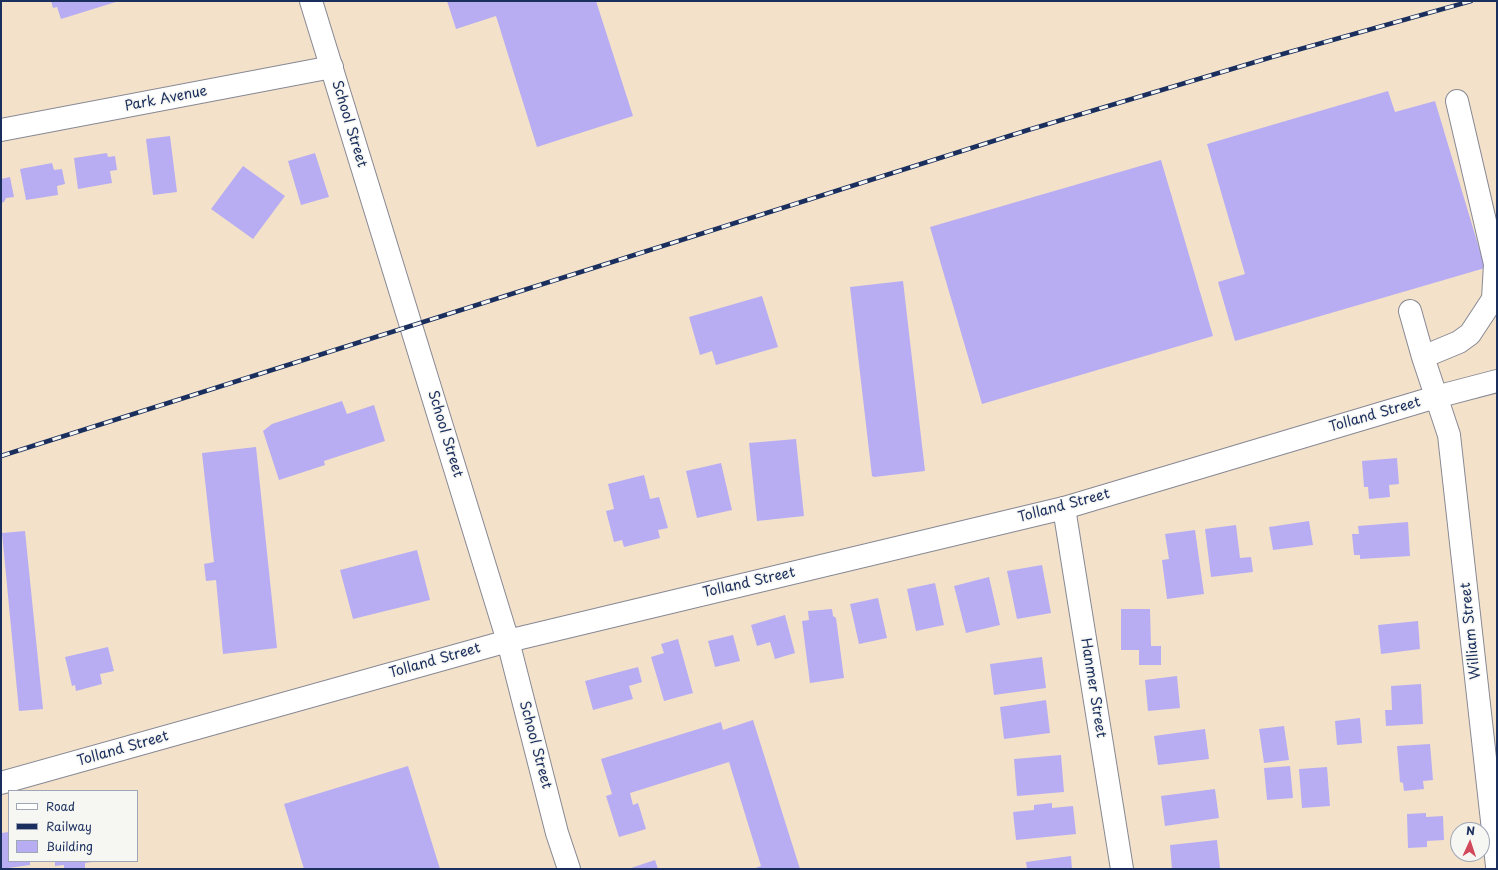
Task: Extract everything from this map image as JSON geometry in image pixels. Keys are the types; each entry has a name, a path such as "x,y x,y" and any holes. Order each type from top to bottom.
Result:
{"main road":[{"name":"School Street","path":"311,1 508,641 557,833 569,869"},
{"name":"Park Avenue","path":"1,130 332,67"},
{"path":"1422,357 1459,342 1470,334 1493,299 1495,264 1457,101"},
{"name":"William Street","path":"1410,311 1422,357 1449,435 1497,866"},
{"name":"Tolland Street","path":"1,783 508,641 1064,508 1436,397 1497,381"},
{"name":"Hanmer Street","path":"1064,508 1122,869"}],"building":[{"path":"51,1 119,1 61,19 57,7 53,8"},
{"path":"447,1 596,1 633,116 537,147 496,16 456,29"},
{"path":"1388,91 1395,112 1435,101 1485,268 1235,341 1218,282 1245,274 1207,144"},
{"path":"170,136 177,192 153,195 146,139"},
{"path":"107,153 108,157 115,156 117,170 110,171 112,183 78,189 74,158"},
{"path":"315,153 329,197 301,205 288,161"},
{"path":"1161,160 1213,336 982,404 930,227"},
{"path":"52,163 54,170 62,169 65,184 57,186 58,195 26,200 20,169"},
{"path":"243,166 285,196 253,239 211,209"},
{"path":"10,177 14,197 6,198 4,202 1,203 1,179"},
{"path":"903,281 925,471 874,477 872,476 850,287"},
{"path":"762,296 778,347 716,365 712,351 700,355 689,317"},
{"path":"342,401 347,414 374,405 385,441 324,461 325,465 279,480 263,431 272,424"},
{"path":"796,439 804,516 757,521 749,443"},
{"path":"256,447 277,648 223,654 216,580 206,581 204,564 214,562 202,453"},
{"path":"1397,458 1399,484 1389,485 1390,497 1369,499 1368,487 1364,487 1362,461"},
{"path":"721,463 732,510 697,518 686,471"},
{"path":"644,475 650,499 659,497 668,528 658,530 660,538 624,547 622,540 614,542 606,511 614,509 608,484"},
{"path":"1309,521 1313,545 1273,550 1269,527"},
{"path":"1408,522 1410,556 1360,559 1360,555 1354,555 1352,534 1359,534 1358,526"},
{"path":"1236,525 1240,558 1251,557 1253,572 1211,577 1205,529"},
{"path":"1195,530 1204,594 1167,599 1162,560 1169,559 1165,534"},
{"path":"25,531 43,709 19,711 2,533"},
{"path":"417,550 430,600 353,619 340,570"},
{"path":"1042,565 1051,613 1017,619 1007,571"},
{"path":"989,577 1000,625 966,633 954,586"},
{"path":"935,583 944,625 916,631 907,589"},
{"path":"878,598 887,638 859,644 850,604"},
{"path":"832,609 833,616 836,618 844,678 810,683 802,621 809,620 808,611"},
{"path":"1121,609 1150,609 1151,646 1161,646 1161,665 1139,665 1139,650 1121,650"},
{"path":"785,615 795,653 775,659 770,642 757,646 751,625"},
{"path":"1418,621 1420,649 1381,654 1378,625"},
{"path":"733,635 740,661 715,667 708,641"},
{"path":"678,639 693,693 664,701 651,657 664,653 661,644"},
{"path":"108,647 114,671 100,674 102,684 76,691 75,685 72,686 65,657"},
{"path":"1042,657 1046,688 994,695 990,664"},
{"path":"638,667 642,682 629,686 633,699 593,710 585,681"},
{"path":"1177,676 1180,708 1148,711 1145,680"},
{"path":"1421,684 1423,724 1386,726 1385,710 1392,710 1391,686"},
{"path":"1046,700 1050,733 1004,739 1000,707"},
{"path":"1360,718 1362,743 1337,745 1335,721"},
{"path":"753,720 800,869 753,869 761,866 729,762 630,793 633,805 638,803 646,829 619,837 606,796 612,794 601,759 721,722 723,730"},
{"path":"1284,726 1289,760 1264,763 1259,729"},
{"path":"1205,729 1209,759 1158,765 1154,736"},
{"path":"1430,744 1433,780 1423,781 1424,789 1404,791 1403,783 1400,782 1397,746"},
{"path":"1061,755 1064,792 1017,796 1014,759"},
{"path":"408,766 440,869 304,869 284,804"},
{"path":"1290,766 1293,798 1267,800 1264,768"},
{"path":"1327,767 1330,806 1302,808 1299,769"},
{"path":"1215,789 1219,818 1165,826 1161,796"},
{"path":"1052,803 1052,808 1073,806 1076,834 1016,840 1013,812 1034,810 1034,805"},
{"path":"1426,813 1426,817 1443,816 1444,840 1427,841 1427,847 1408,848 1407,814"},
{"path":"8,832 8,862 30,862 30,865 1,869 1,833"},
{"path":"1217,840 1220,868 1172,869 1170,845"},
{"path":"1071,856 1072,869 1027,869 1026,862"},
{"path":"655,860 658,869 631,869 631,868"},
{"path":"55,862 92,862 85,863 85,869 64,869 64,865 55,866"}],"railway":[{"path":"1,456 1028,130 1272,57 1471,1"}]}
